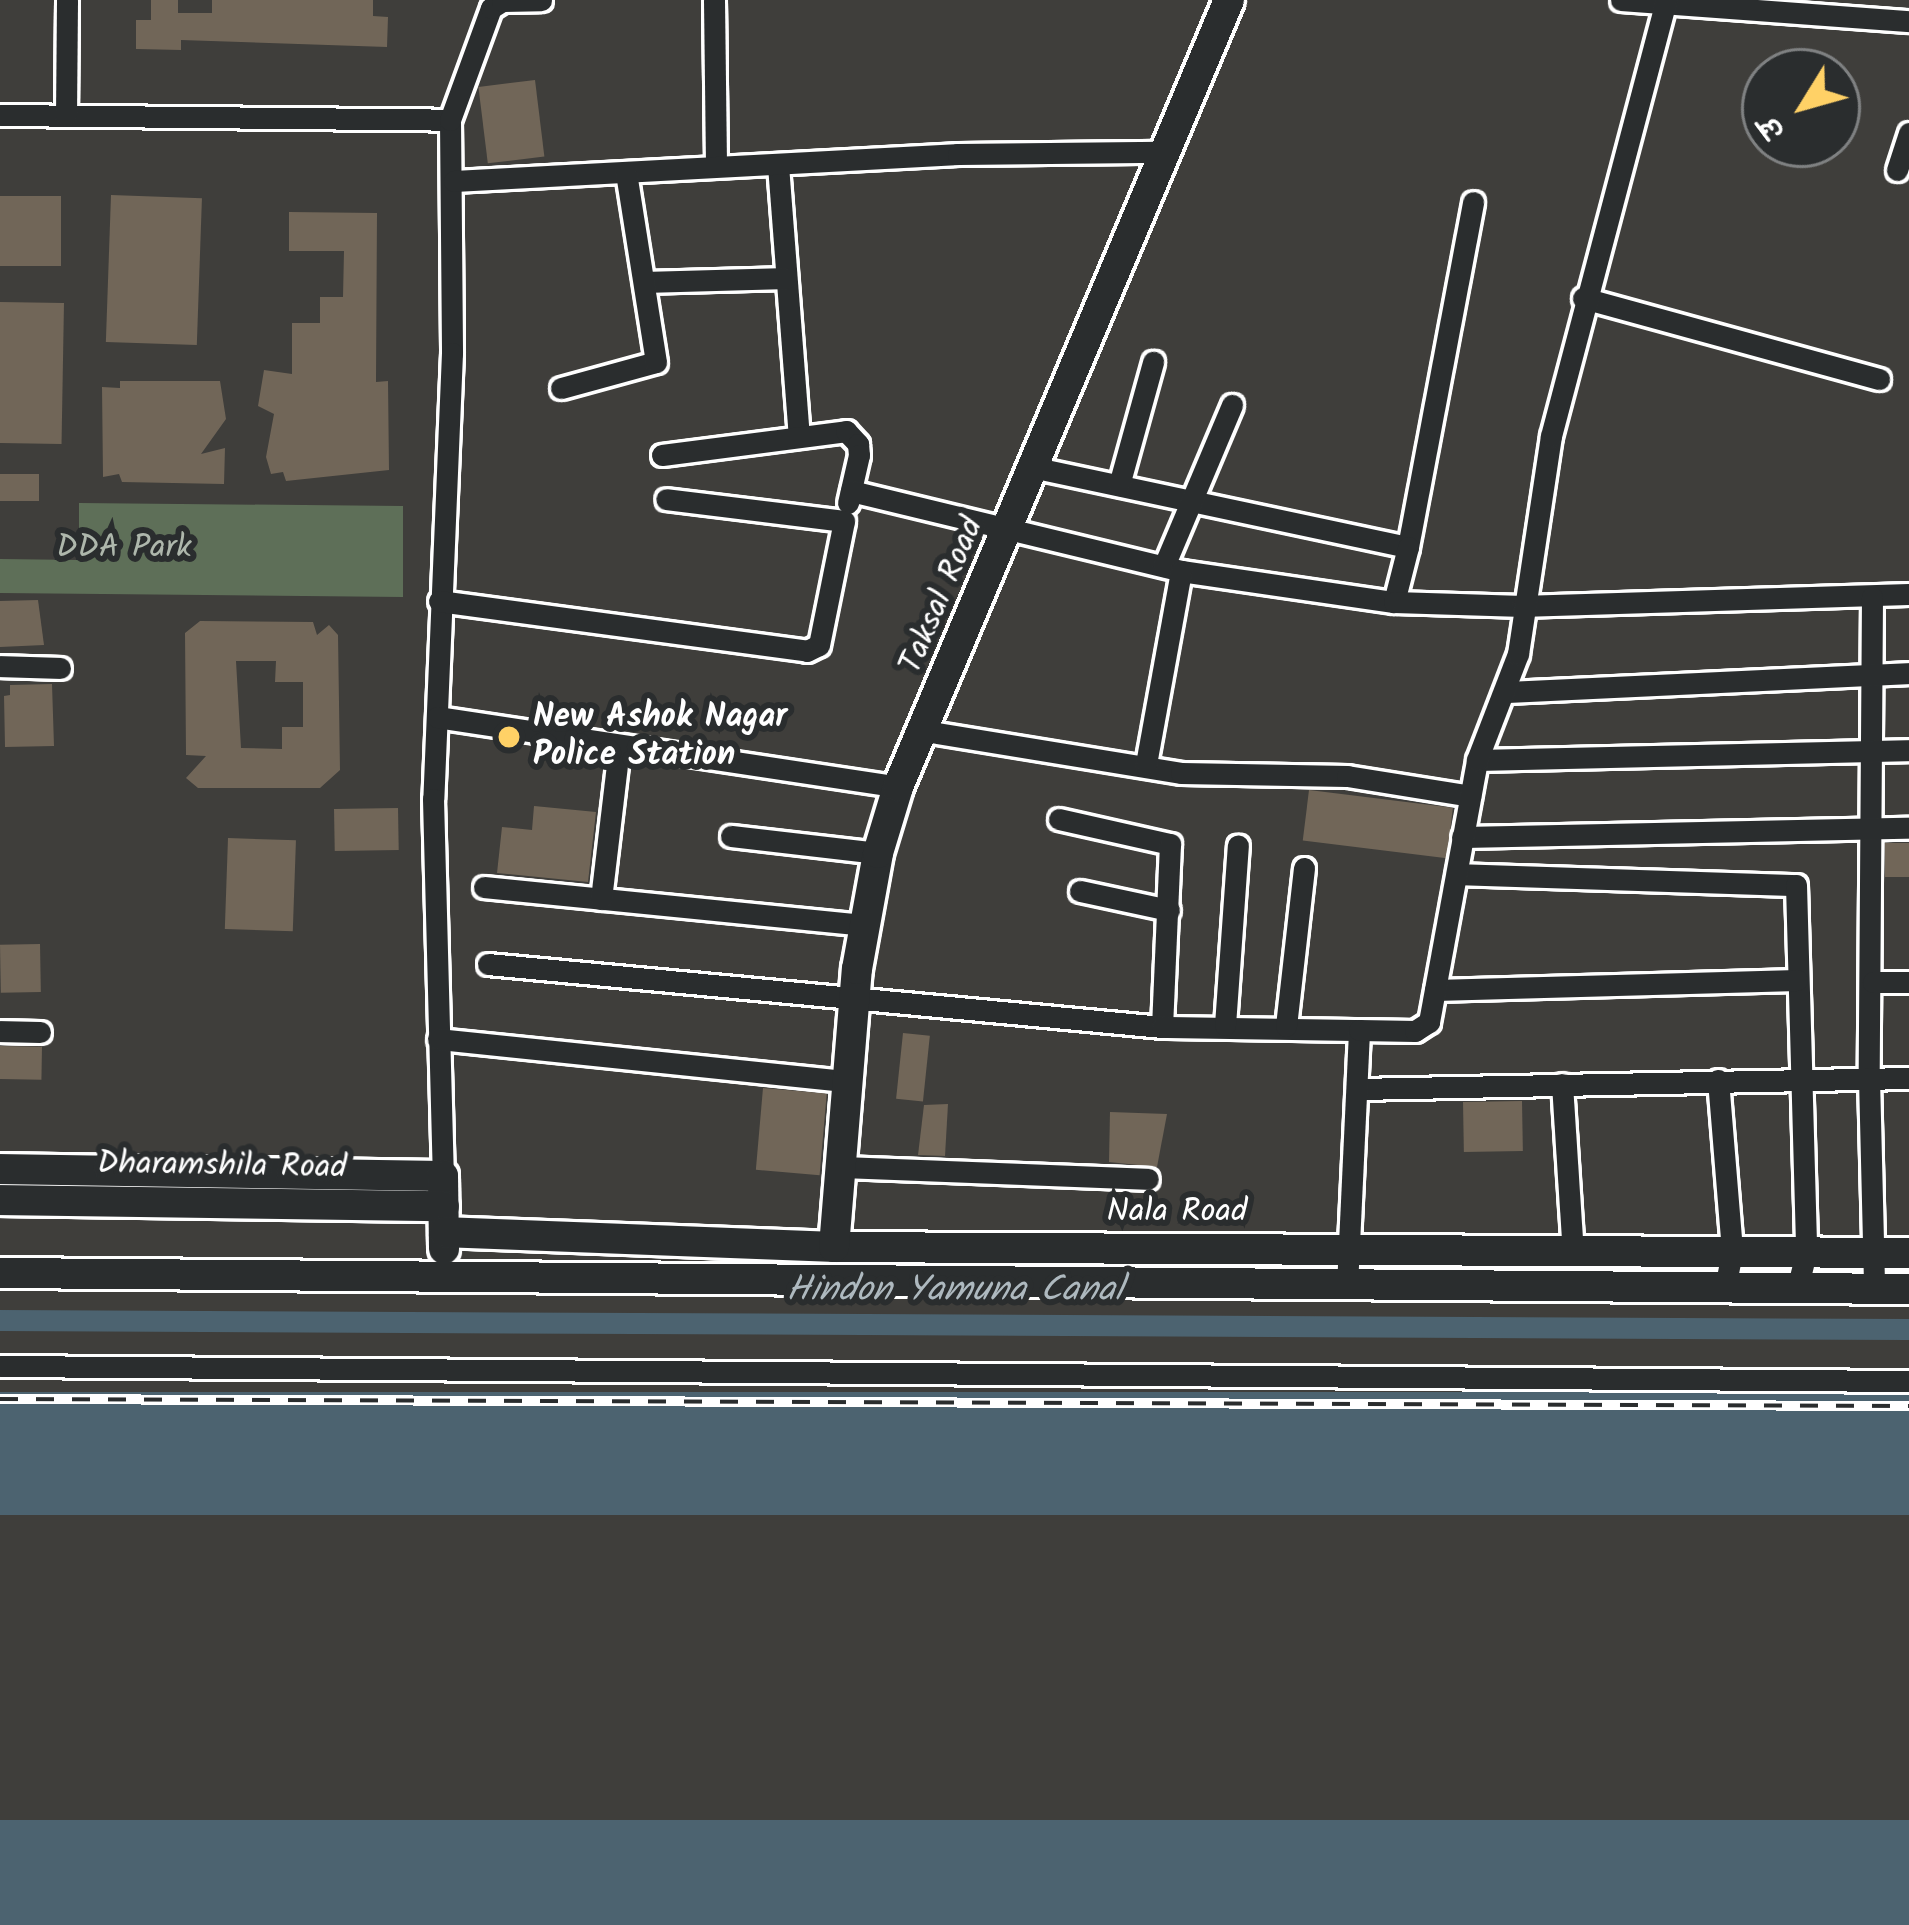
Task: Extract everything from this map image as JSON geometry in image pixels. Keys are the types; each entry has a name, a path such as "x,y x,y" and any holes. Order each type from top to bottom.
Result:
{"street":[{"path":"66,116 67,0"},
{"path":"445,1276 437,1040 437,717 454,181 450,120 491,8 502,2 541,0"},
{"path":"714,0 716,165"},
{"name":"Taksal Road","path":"834,1247 854,999 878,853 898,787 926,731 1229,0"},
{"path":"1621,0 1909,21"},
{"path":"488,964 1162,1027 1421,1029 1430,1022 1477,760 1507,692 1550,436 1583,298 1666,2"},
{"path":"0,116 450,120"},
{"path":"1897,170 1909,133"},
{"path":"454,181 958,154 1163,152"},
{"path":"778,165 799,435"},
{"path":"561,388 655,365 626,172"},
{"path":"1394,602 1472,202"},
{"path":"645,282 786,278"},
{"path":"1583,298 1880,379"},
{"path":"1119,485 1154,362"},
{"path":"1146,764 1173,569 1190,501 1232,405"},
{"path":"440,601 807,651 822,640 859,455 853,436 846,431 799,435 662,455"},
{"path":"1036,468 1408,547"},
{"path":"851,491 1012,526 1173,569 1291,591 1394,602 1523,606 1909,594"},
{"path":"666,499 844,520"},
{"path":"1872,597 1869,830 1874,1289"},
{"path":"0,666 60,668"},
{"path":"1507,692 1909,673"},
{"path":"437,717 898,787"},
{"path":"926,731 1233,778 1347,776 1470,796"},
{"path":"601,899 620,747"},
{"path":"1477,760 1909,750"},
{"path":"1059,819 1166,839 1171,848 1162,1027"},
{"path":"1462,837 1909,828"},
{"path":"731,836 878,853"},
{"path":"1225,1025 1238,844"},
{"path":"1286,1026 1304,868"},
{"path":"1457,874 1796,885 1798,1082 1807,1252 1797,1289"},
{"path":"484,887 865,925"},
{"path":"1080,891 1169,910"},
{"path":"1435,990 1797,980"},
{"path":"1873,982 1909,982"},
{"path":"0,1030 40,1032"},
{"path":"1347,1286 1360,1030"},
{"path":"437,1040 846,1081"},
{"path":"1357,1089 1909,1078"},
{"path":"1718,1080 1732,1252 1725,1289"},
{"path":"1562,1084 1573,1252"},
{"path":"841,1167 1148,1179"},
{"name":"Dharamshila Road","path":"0,1169 444,1205"},
{"name":"Dharamshila Road","path":"0,1200 444,1205"},
{"name":"Nala Road","path":"444,1205 834,1247 1909,1253"},
{"path":"1244,1285 1246,1249"},
{"path":"0,1273 1909,1289"},
{"path":"0,1366 1909,1381"}],"green space":[{"name":"DDA Park","path":"79,503 403,506 403,597 0,593 0,559 79,560"}],"water":[{"path":"0,1392 1909,1392 1909,1515 0,1515"},
{"path":"0,1820 1909,1820 1909,1925 0,1925"}],"building":[{"path":"151,0 178,0 178,13 212,13 212,0 373,0 373,16 388,17 387,47 181,40 181,50 136,49 136,20 151,20"},
{"path":"535,80 544,156 488,163 478,87"},
{"path":"111,195 202,198 197,345 106,342"},
{"path":"0,196 61,196 61,266 0,266"},
{"path":"289,212 377,213 376,382 388,381 389,470 286,481 283,472 271,474 266,457 274,414 258,406 264,370 292,374 292,323 320,323 320,297 343,297 344,251 289,251"},
{"path":"0,302 64,303 62,444 0,443"},
{"path":"120,381 220,381 226,419 201,454 225,448 224,484 122,482 119,474 103,477 102,387 120,388"},
{"path":"0,474 39,474 39,501 0,501"},
{"path":"38,600 44,645 0,647 0,601"},
{"path":"200,621 313,622 317,635 329,625 338,635 340,770 320,788 198,788 186,778 206,756 186,755 185,633","holes":["236,661 276,661 275,682 303,682 303,727 282,727 282,749 241,748"]},
{"path":"52,684 54,746 5,747 4,696 10,695 10,685"},
{"path":"1309,790 1453,808 1447,858 1303,841"},
{"path":"534,806 596,812 588,882 497,873 502,827 532,830"},
{"path":"398,808 399,850 335,851 334,809"},
{"path":"228,838 296,840 293,931 225,929"},
{"path":"1885,843 1909,843 1909,877 1885,877"},
{"path":"40,944 41,992 1,993 0,945"},
{"path":"903,1033 930,1036 923,1101 896,1099"},
{"path":"0,1046 42,1047 41,1080 0,1079"},
{"path":"763,1088 827,1094 820,1175 756,1170"},
{"path":"1522,1101 1523,1151 1464,1152 1463,1102"},
{"path":"948,1104 945,1156 918,1155 924,1105"},
{"path":"1110,1112 1167,1114 1157,1167 1109,1162"}],"waterway":[{"name":"Hindon Yamuna Canal","path":"0,1320 1909,1329"}],"railway":[{"path":"0,1399 1909,1406"}],"place":[{"name":"New Ashok Nagar Police Station","path":"509,737"}]}
